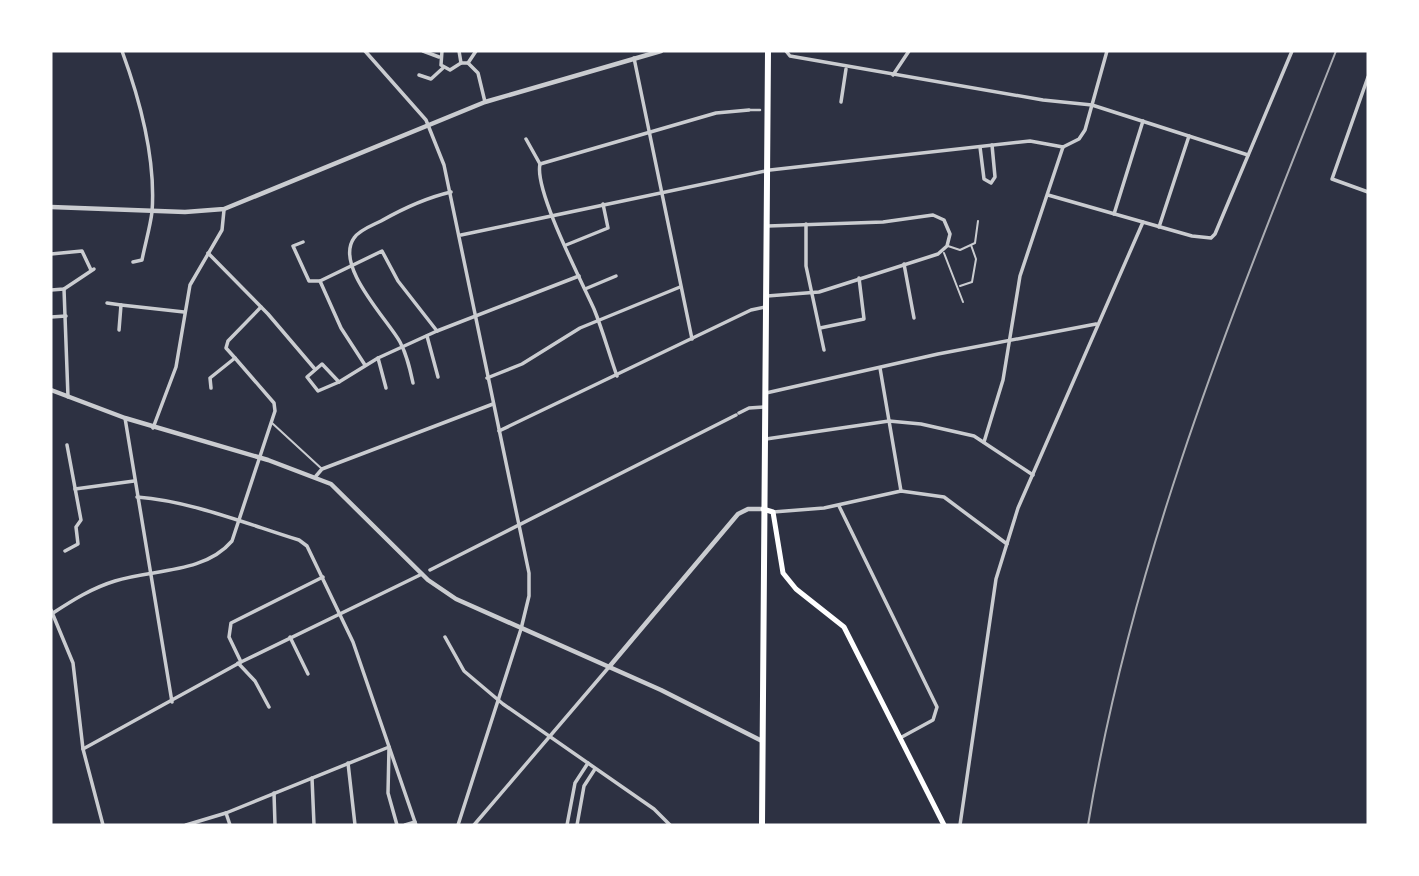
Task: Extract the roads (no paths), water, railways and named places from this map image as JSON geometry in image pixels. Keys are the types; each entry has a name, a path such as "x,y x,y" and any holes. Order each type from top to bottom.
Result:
{"main road":[{"path":"762,825 768,51"},
{"path":"763,509 774,512 780,566 786,579 844,627 944,825"}],"street":[{"path":"122,51 139,101 149,162 152,211 142,260 134,262"},
{"path":"365,51 428,125 450,192 461,235 475,318 530,583 521,629 458,825"},
{"path":"423,51 439,57 444,68"},
{"path":"439,57 442,51"},
{"path":"459,51 461,63"},
{"path":"444,68 453,70 461,63 468,62 476,51"},
{"path":"51,207 152,211 224,209 485,102 661,51"},
{"path":"786,51 790,56 846,68 1043,100 1093,105 1248,155"},
{"path":"892,75 909,51"},
{"path":"461,235 766,172 1039,141 1063,147 1079,139 1093,105 1107,51"},
{"path":"1048,195 1206,239 1215,234 1292,51"},
{"path":"634,58 692,339"},
{"path":"468,62 478,73 485,102"},
{"path":"419,75 431,79 444,68"},
{"path":"841,102 846,68"},
{"path":"1368,77 1332,179 1368,192"},
{"path":"540,164 729,110 760,110"},
{"path":"1114,214 1143,121"},
{"path":"1159,227 1189,136"},
{"path":"526,139 540,164 538,171 545,202 598,320 617,376"},
{"path":"980,147 984,179 988,184 995,180 992,145"},
{"path":"984,442 996,412 1020,276 1063,147"},
{"path":"413,383 403,346 368,299 352,265 351,243 359,233 412,204 450,192"},
{"path":"566,245 608,228 603,204"},
{"path":"153,428 176,367 190,285 222,230 224,209"},
{"path":"765,296 813,293 943,252 950,234 944,220 933,215 883,222 766,226"},
{"path":"960,825 991,604 1007,544 1033,475 1059,421 1097,324 1143,222"},
{"path":"806,224 806,266 824,350"},
{"path":"303,242 293,246 297,260 309,281 320,281 382,251 398,281 437,331"},
{"path":"51,254 82,251 93,269 64,289 51,290"},
{"path":"208,253 261,307 314,368"},
{"path":"904,264 914,318"},
{"path":"339,382 326,366 319,364 307,377 318,391 339,382 378,358 427,335 579,276"},
{"path":"585,289 616,276"},
{"path":"820,328 864,319 859,278"},
{"path":"320,281 348,340 365,365"},
{"path":"487,378 522,363 598,320 680,287"},
{"path":"64,289 68,397"},
{"path":"107,303 184,312"},
{"path":"119,330 121,305"},
{"path":"103,825 83,749 73,663 52,612 105,584 194,564 218,554 232,541 272,422 274,403 226,348 228,341 261,307"},
{"path":"499,431 751,310 765,307"},
{"path":"51,317 66,316"},
{"path":"765,393 1097,324"},
{"path":"427,335 438,377"},
{"path":"211,388 210,378 235,358"},
{"path":"378,358 386,388"},
{"path":"880,368 901,491"},
{"path":"51,390 153,428 316,476 344,494 422,574 467,606 609,667 762,741"},
{"path":"316,476 322,469 493,404"},
{"path":"430,570 749,408 764,407"},
{"path":"125,418 172,702"},
{"path":"764,439 889,421 965,433 984,442 1033,475"},
{"path":"65,551 78,544 76,527 81,520 66,445"},
{"path":"75,489 134,481"},
{"path":"774,512 839,506 901,491 944,497 1007,544"},
{"path":"137,497 157,499 239,522 299,540 307,546 341,612 389,747 415,824 405,825"},
{"path":"839,506 937,707 933,720 901,738"},
{"path":"474,825 738,514 748,509 763,509"},
{"path":"83,749 240,662 422,574"},
{"path":"269,707 255,681 240,662 229,637 231,622 323,577"},
{"path":"290,637 308,674"},
{"path":"444,638 464,671 498,699 654,809 670,825"},
{"path":"186,825 226,813 389,747"},
{"path":"389,747 388,793 397,825"},
{"path":"348,763 355,825"},
{"path":"568,825 575,783 587,763"},
{"path":"577,825 584,786 596,768"},
{"path":"312,778 314,825"},
{"path":"274,793 275,825"},
{"path":"226,813 230,825"}],"lane":[{"path":"947,246 960,250 971,244 978,233 978,221"},
{"path":"959,286 972,282 976,259 971,244"},
{"path":"943,252 959,286 963,302"},
{"path":"272,422 322,469"}],"railway":[{"path":"1088,825 1107,724 1160,527 1225,336 1336,51"}]}
